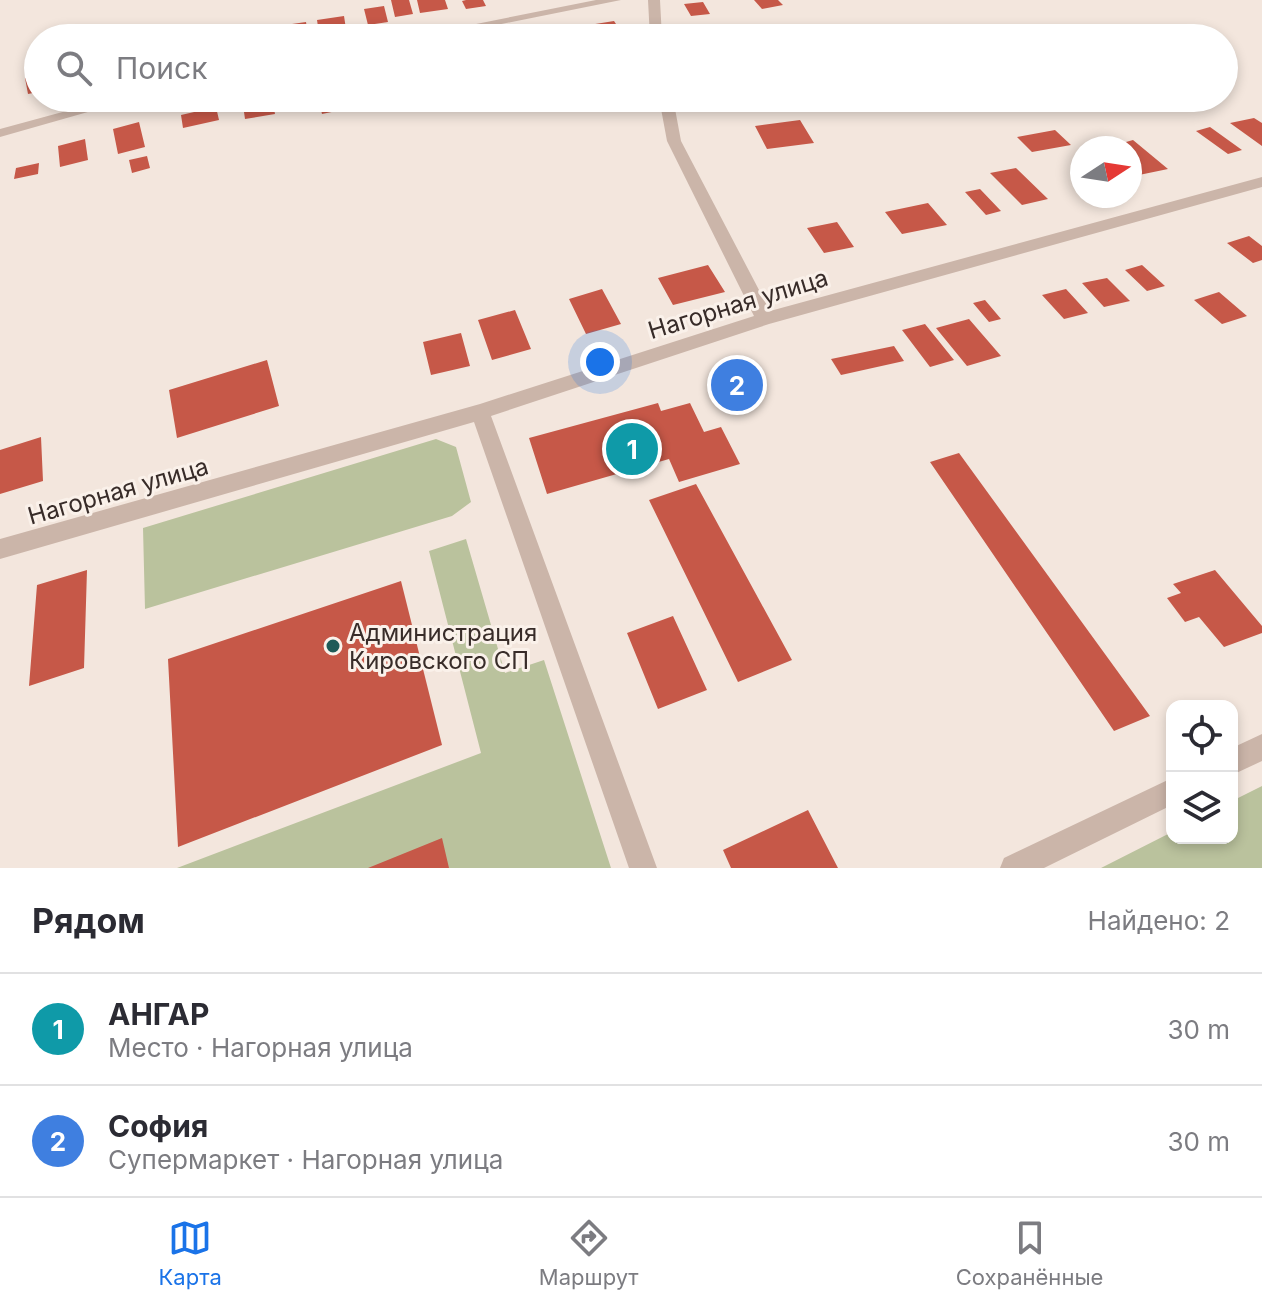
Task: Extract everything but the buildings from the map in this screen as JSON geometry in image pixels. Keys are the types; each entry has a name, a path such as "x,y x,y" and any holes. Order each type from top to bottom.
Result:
{"street":[{"path":"487,24 615,0"},
{"path":"654,0 655,24"},
{"path":"0,133 78,112"},
{"path":"669,112 674,141 765,319"},
{"name":"Нагорная улица","path":"0,549 480,412 765,319 1262,182"},
{"path":"480,412 643,868"},
{"path":"1238,759 1262,747"},
{"path":"1014,868 1166,794"}],"green space":[{"path":"436,439 456,447 471,502 452,516 145,609 143,528"},
{"path":"466,539 505,673 544,660 611,868 177,868 481,753 429,551"},
{"path":"1262,786 1262,868 1101,868 1166,835 1166,844 1238,844 1238,798"}],"place":[{"name":"София","path":"737,385"},
{"name":"АНГАР","path":"632,449"},
{"name":"Администрация Кировского СП","path":"333,646"}]}
